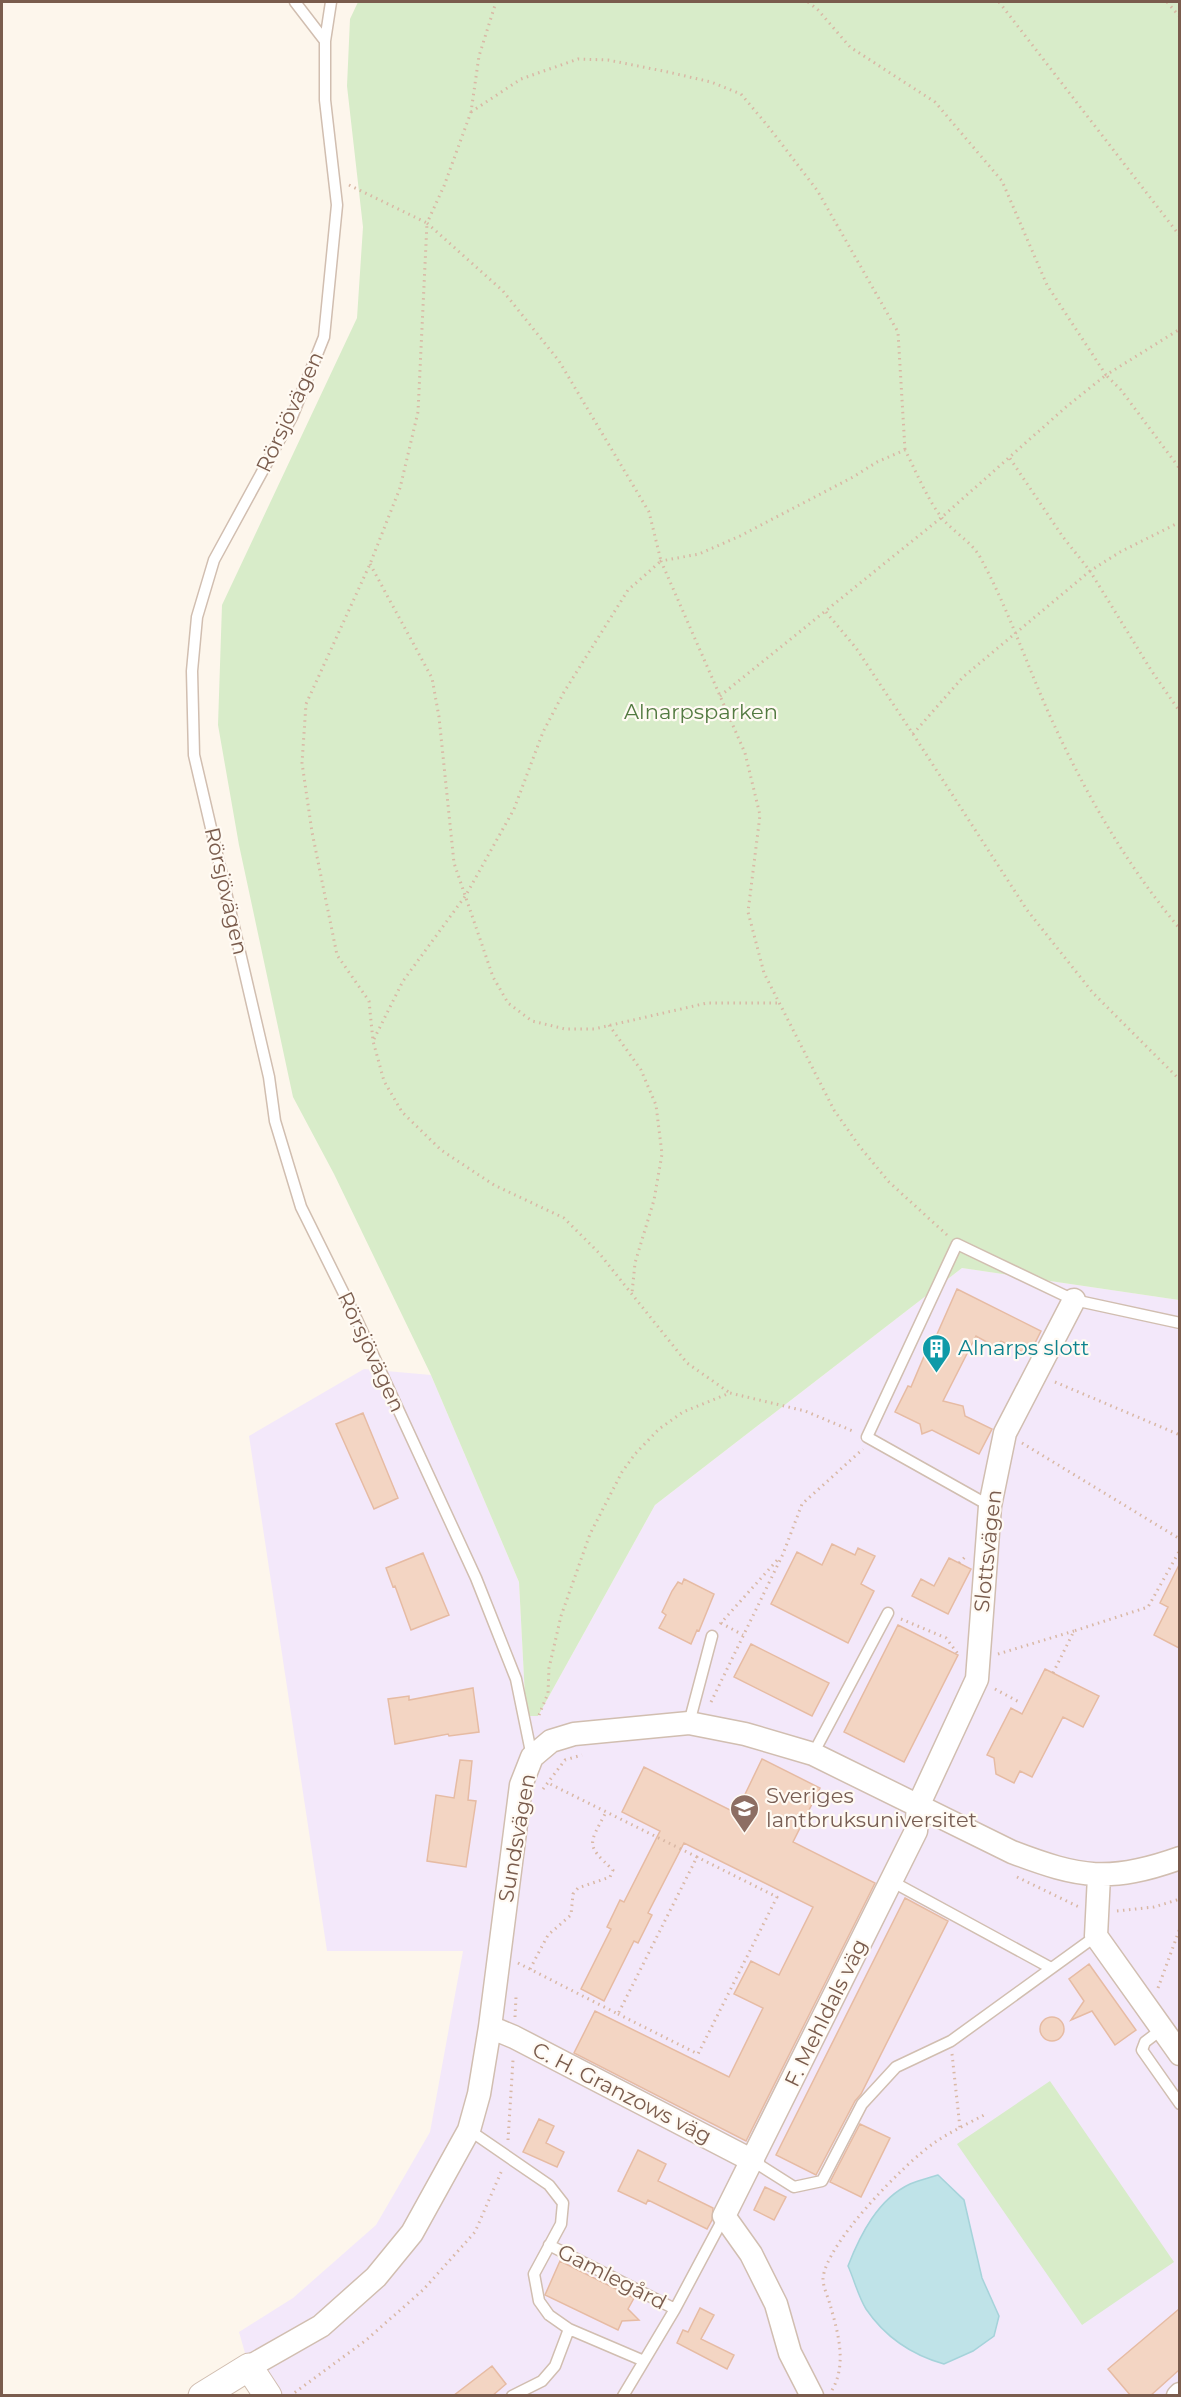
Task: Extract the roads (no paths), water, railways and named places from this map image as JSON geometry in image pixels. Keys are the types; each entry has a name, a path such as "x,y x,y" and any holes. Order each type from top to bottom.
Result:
{"street":[{"name":"Slottsvägen","path":"918,1806 977,1669 990,1506 1005,1433 1074,1300"},
{"name":"Sundsvägen","path":"249,2367 321,2326 376,2277 412,2233 469,2130 479,2094 490,2027 521,1785 532,1757 551,1741 574,1734 694,1724 746,1734 813,1754 1022,1856 1070,1871 1099,1876 1133,1872 1179,1858"},
{"name":"F. Mehldals väg","path":"724,2217 916,1831 918,1806"},
{"path":"1099,1876 1096,1936 1179,2054"},
{"name":"C. H. Granzows väg","path":"490,2027 514,2037 753,2161"},
{"path":"724,2217 751,2254 776,2304 790,2353 812,2396"},
{"path":"202,2396 249,2367 268,2396"}],"lane":[{"path":"295,2 325,41"},
{"name":"Rörsjövägen","path":"330,2 325,41 325,100 337,205 324,337 292,417 214,560 197,617 192,671 194,755 269,1077 274,1121 288,1171 301,1207 357,1320 476,1578 516,1679 532,1757"},
{"path":"990,1506 870,1439 957,1244 1074,1300 1179,1323"},
{"path":"813,1754 888,1613"},
{"path":"694,1724 712,1636"},
{"path":"891,1881 1052,1968"},
{"path":"753,2161 794,2187 822,2181 862,2104 896,2067 951,2041 1096,1936"},
{"path":"1162,2029 1145,2042 1142,2050 1179,2104"},
{"name":"Gamlegård","path":"469,2130 549,2185 562,2203 561,2224 534,2274 539,2301 549,2315 569,2329 644,2361"},
{"name":"Gamlegård","path":"623,2396 675,2308 724,2217"},
{"name":"Gamlegård","path":"549,2245 675,2308"},
{"path":"512,2396 542,2381 555,2366 569,2329"}],"water":[{"path":"938,2175 964,2200 982,2278 999,2316 994,2336 973,2351 944,2364 921,2356 900,2344 873,2319 863,2304 848,2266 864,2230 879,2208 910,2184"}],"place":[{"name":"Alnarps slott","path":"937,1374"},
{"name":"Sveriges lantbruksuniversitet","path":"745,1834"}],"park label":[{"name":"Alnarpsparken","path":"701,712"}]}
